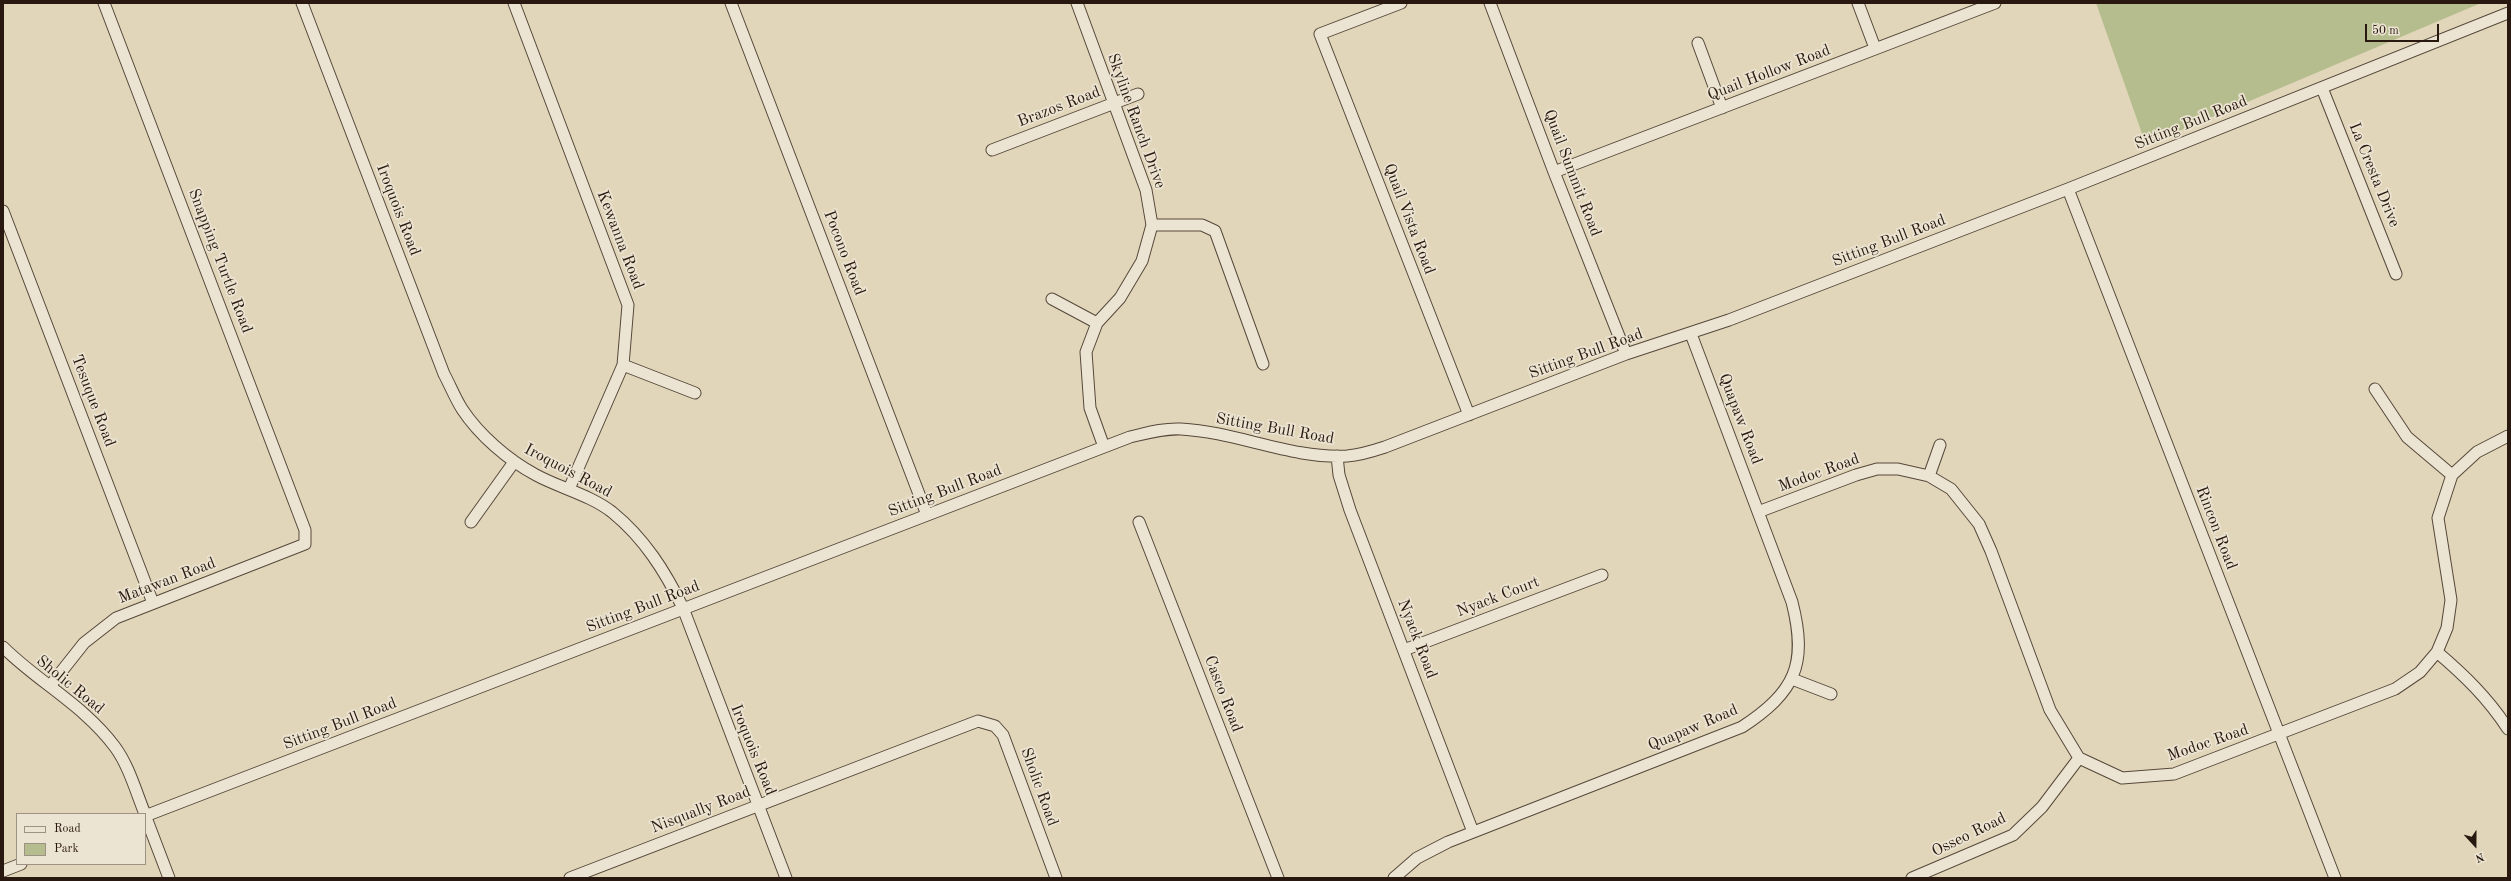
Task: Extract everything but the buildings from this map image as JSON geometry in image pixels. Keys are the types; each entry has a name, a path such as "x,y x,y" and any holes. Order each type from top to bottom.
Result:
{"street":[{"name":"Snapping Turtle Road","path":"104,3 305,530"},
{"name":"Iroquois Road","path":"302,3 444,374 462,409 490,441 514,462 536,476 569,489 610,511 635,532 662,569 683,608 786,878"},
{"name":"Kewanna Road","path":"514,3 628,305 624,365 569,489"},
{"name":"Pocono Road","path":"730,3 927,515"},
{"name":"Skyline Ranch Drive","path":"1077,3 1146,190 1152,225 1142,261 1120,298 1097,323 1086,352 1090,408 1104,447"},
{"name":"Quail Vista Road","path":"1401,3 1320,34 1469,415"},
{"name":"Quail Summit Road","path":"1490,3 1554,172 1626,354"},
{"path":"1858,3 1875,48"},
{"name":"Quail Hollow Road","path":"1554,172 1995,3"},
{"name":"Sitting Bull Road","path":"146,815 1104,447 1149,432 1180,429 1305,453 1338,456 1356,455 1385,447 1626,354 1691,334 2068,189 2508,13"},
{"path":"1698,43 1722,108"},
{"name":"La Cresta Drive","path":"2322,88 2396,274"},
{"name":"Brazos Road","path":"992,150 1138,94"},
{"name":"Rincon Road","path":"2068,189 2335,878"},
{"name":"Tesuque Road","path":"3,211 153,603"},
{"path":"1152,225 1202,225 1215,231 1263,364"},
{"path":"1052,299 1097,323"},
{"name":"Quapaw Road","path":"1394,878 1417,858 1474,832 1742,726 1778,700 1792,679 1799,655 1797,623 1792,602 1691,334"},
{"path":"624,365 695,392"},
{"path":"2375,389 2406,437 2452,476"},
{"name":"Modoc Road","path":"1758,512 1856,475 1877,469 1898,469 1930,476 1951,490 1979,524 1991,551 2050,710 2079,758 2122,778 2174,774 2395,689 2420,672 2437,652 2447,628 2451,600 2438,518 2452,476 2477,452 2508,436"},
{"path":"1930,476 1940,445"},
{"name":"Nyack Road","path":"1338,456 1339,475 1350,510 1474,832"},
{"path":"471,522 514,462"},
{"name":"Casco Road","path":"1139,522 1278,878"},
{"name":"Matawan Road","path":"50,686 84,643 116,618 305,544 305,530"},
{"name":"Nyack Court","path":"1404,650 1602,575"},
{"name":"Sholic Road","path":"3,647 25,669 50,686 88,717 115,748 129,774 144,813"},
{"path":"2437,652 2466,676 2494,707 2508,729"},
{"path":"1792,679 1831,694"},
{"name":"Sholic Road","path":"978,721 996,726 1003,735 1056,878"},
{"name":"Nisqually Road","path":"570,878 978,721"},
{"name":"Osseo Road","path":"1912,878 2013,835 2042,807 2079,758"},
{"name":"Sholic Road","path":"146,818 169,878"},
{"path":"3,871 18,865"}],"green space":[{"path":"2096,3 2481,3 2146,145"}]}
